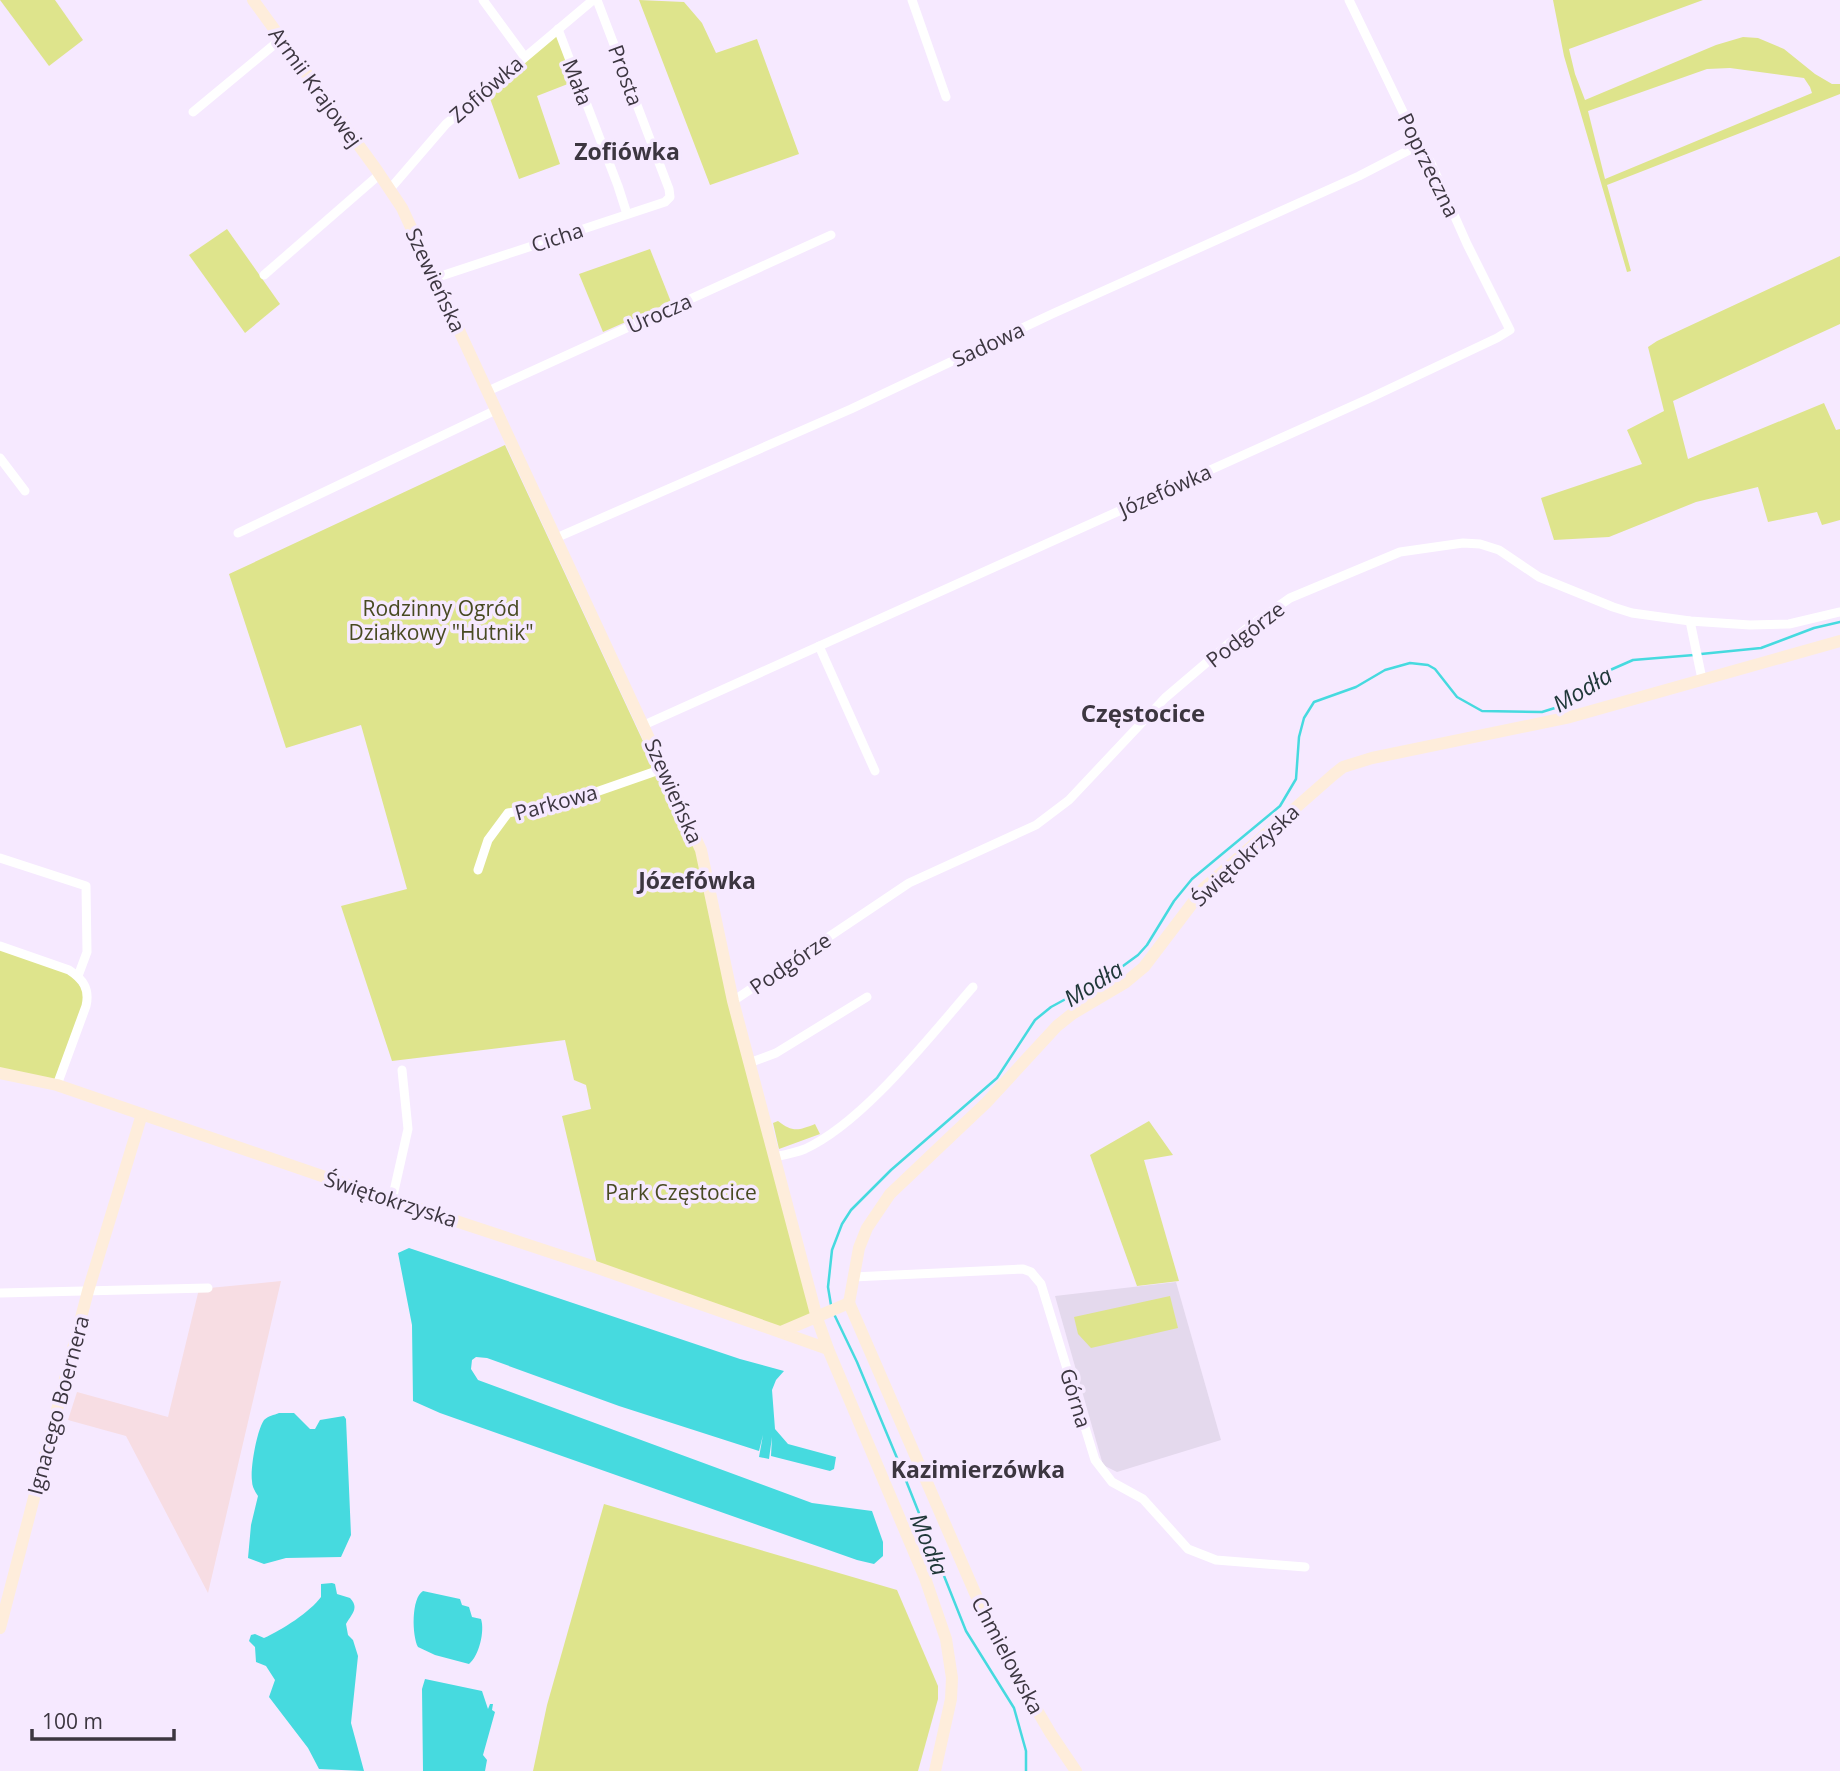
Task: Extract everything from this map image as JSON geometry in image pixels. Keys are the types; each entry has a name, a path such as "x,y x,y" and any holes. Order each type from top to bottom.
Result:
{"street":[{"name":"Armii Krajowej","path":"253,0 390,189"},
{"path":"483,0 524,56"},
{"name":"Zofiówka","path":"390,189 446,124 524,56 595,0"},
{"name":"Prosta","path":"595,0 669,189"},
{"path":"912,0 946,97"},
{"name":"Poprzeczna","path":"1349,0 1419,145 1432,163 1467,244 1510,330"},
{"name":"Mała","path":"558,29 627,214"},
{"path":"193,112 281,39"},
{"name":"Sadowa","path":"556,538 851,409 1052,314 1359,176 1419,145"},
{"path":"264,275 380,174"},
{"name":"Szewieńska","path":"390,189 406,216 701,850 733,1001 774,1157 832,1311"},
{"name":"Cicha","path":"435,278 665,202 670,197 669,189"},
{"name":"Urocza","path":"488,391 831,235"},
{"name":"Józefówka","path":"644,725 1370,398 1510,330"},
{"path":"238,533 496,410"},
{"path":"0,458 25,491"},
{"name":"Podgórze","path":"733,1001 909,883 1036,825 1069,800 1165,698 1246,629 1290,598 1383,558 1416,548 1479,544 1499,550 1539,577 1613,607 1632,613 1690,621 1750,625 1789,624 1840,612"},
{"path":"1690,621 1701,675"},
{"name":"Świętokrzyska","path":"832,1311 853,1277 859,1248 867,1228 890,1194 986,1103 1056,1026 1126,982 1144,967 1204,888 1343,767 1372,758 1570,717 1701,675 1840,641"},
{"path":"819,646 875,771"},
{"name":"Parkowa","path":"478,870 488,839 508,813 576,799 665,768"},
{"path":"0,858 86,886 87,952 78,976"},
{"path":"0,946 69,970 78,976 86,987 88,997 57,1085"},
{"path":"774,1157 805,1149 828,1136 857,1112 924,1044 973,987"},
{"path":"749,1063 776,1053 867,997"},
{"path":"392,1200 408,1129 402,1070"},
{"name":"Świętokrzyska","path":"0,1073 57,1085 828,1349"},
{"name":"Ignacego Boernera","path":"0,1628 88,1291 120,1183 128,1165 138,1113"},
{"name":"Górna","path":"853,1277 1023,1269 1031,1272 1041,1284 1095,1460 1112,1482 1143,1499 1188,1549 1216,1560 1305,1567"},
{"path":"0,1293 208,1288"},
{"path":"781,1332 832,1311 828,1349 925,1578 946,1639 952,1678 951,1699 935,1771"},
{"name":"Chmielowska","path":"832,1311 995,1639 1076,1771"}],"shaded area":[{"path":"281,1281 208,1593 126,1436 68,1420 77,1392 168,1417 199,1289"},
{"path":"1176,1282 1221,1440 1117,1472 1103,1465 1055,1296"}],"green space":[{"path":"0,0 55,0 83,40 49,66"},
{"path":"639,0 684,2 702,23 716,53 757,39 799,154 710,185"},
{"path":"1553,0 1703,0 1569,49 1585,100 1716,45 1743,37 1758,38 1784,49 1815,74 1832,84 1840,84 1840,94 1607,185 1631,271 1627,272 1564,56","holes":["1730,68 1804,78 1812,93 1605,179 1588,111 1707,69"]},
{"path":"556,34 578,80 537,96 560,164 519,179 488,93"},
{"path":"227,229 280,304 245,333 189,255"},
{"path":"650,249 671,302 603,332 579,274"},
{"path":"1840,256 1840,324 1673,401 1688,459 1824,403 1836,430 1840,429 1840,520 1822,525 1817,512 1768,522 1758,487 1696,502 1609,537 1554,540 1541,498 1642,464 1627,430 1664,411 1648,347"},
{"path":"505,445 655,767 576,799 665,768 701,850 817,1318 781,1332 598,1268 562,1116 591,1109 586,1085 574,1080 565,1040 392,1061 341,906 407,889 361,725 286,748 229,574"},
{"path":"0,946 69,970 88,997 57,1085 0,1073"},
{"path":"778,1121 795,1129 815,1124 820,1134 779,1149 773,1123"},
{"path":"1149,1121 1173,1155 1144,1160 1179,1281 1137,1286 1090,1155"},
{"path":"1170,1296 1178,1328 1091,1348 1078,1334 1074,1317"},
{"path":"604,1504 897,1590 938,1686 938,1699 918,1771 533,1771 547,1705"}],"water":[{"path":"409,1248 740,1359 784,1371 772,1390 775,1429 788,1444 836,1457 834,1469 830,1471 771,1456 772,1437 769,1459 759,1457 763,1435 759,1451 619,1406 487,1358 476,1357 472,1360 471,1369 478,1380 812,1503 872,1511 883,1542 883,1556 874,1564 857,1560 440,1413 413,1401 412,1325 398,1253"},
{"path":"279,1413 294,1413 310,1429 315,1429 320,1420 344,1416 346,1419 351,1535 341,1557 286,1558 264,1564 248,1558 251,1525 258,1496 252,1483 255,1449 264,1420"},
{"path":"321,1584 335,1584 337,1594 350,1598 354,1605 354,1611 346,1624 358,1656 351,1723 364,1771 319,1769 308,1748 269,1697 275,1680 266,1666 256,1662 255,1647 249,1641 251,1635 264,1638 295,1620 321,1597"},
{"path":"423,1591 460,1599 462,1605 469,1607 472,1617 481,1619 480,1643 469,1664 435,1655 418,1647 414,1618 416,1601"},
{"path":"425,1679 482,1691 488,1709 490,1704 493,1704 492,1710 495,1712 483,1755 487,1760 485,1771 423,1771 422,1689"}],"waterway":[{"name":"Modła","path":"1701,654 1761,648 1814,628 1840,622"},
{"name":"Modła","path":"831,1305 828,1287 832,1250 842,1224 851,1210 891,1170 997,1078 1035,1020 1051,1007 1112,974 1138,955 1192,879 1280,806 1296,779 1299,737 1304,718 1314,702 1356,687 1385,670 1410,663 1428,665 1435,669 1457,697 1482,711 1542,712 1558,707 1592,678 1633,660 1694,655"},
{"name":"Modła","path":"834,1314 897,1458 966,1631 1014,1708 1026,1751 1026,1771"}],"district":[{"name":"Zofiówka","path":"627,151"},
{"name":"Częstocice","path":"1143,712"},
{"name":"Józefówka","path":"697,880"},
{"name":"Kazimierzówka","path":"978,1469"}],"park label":[{"name":"Rodzinny Ogród Działkowy \"Hutnik\"","path":"441,620"},
{"name":"Park Częstocice","path":"681,1192"}]}
